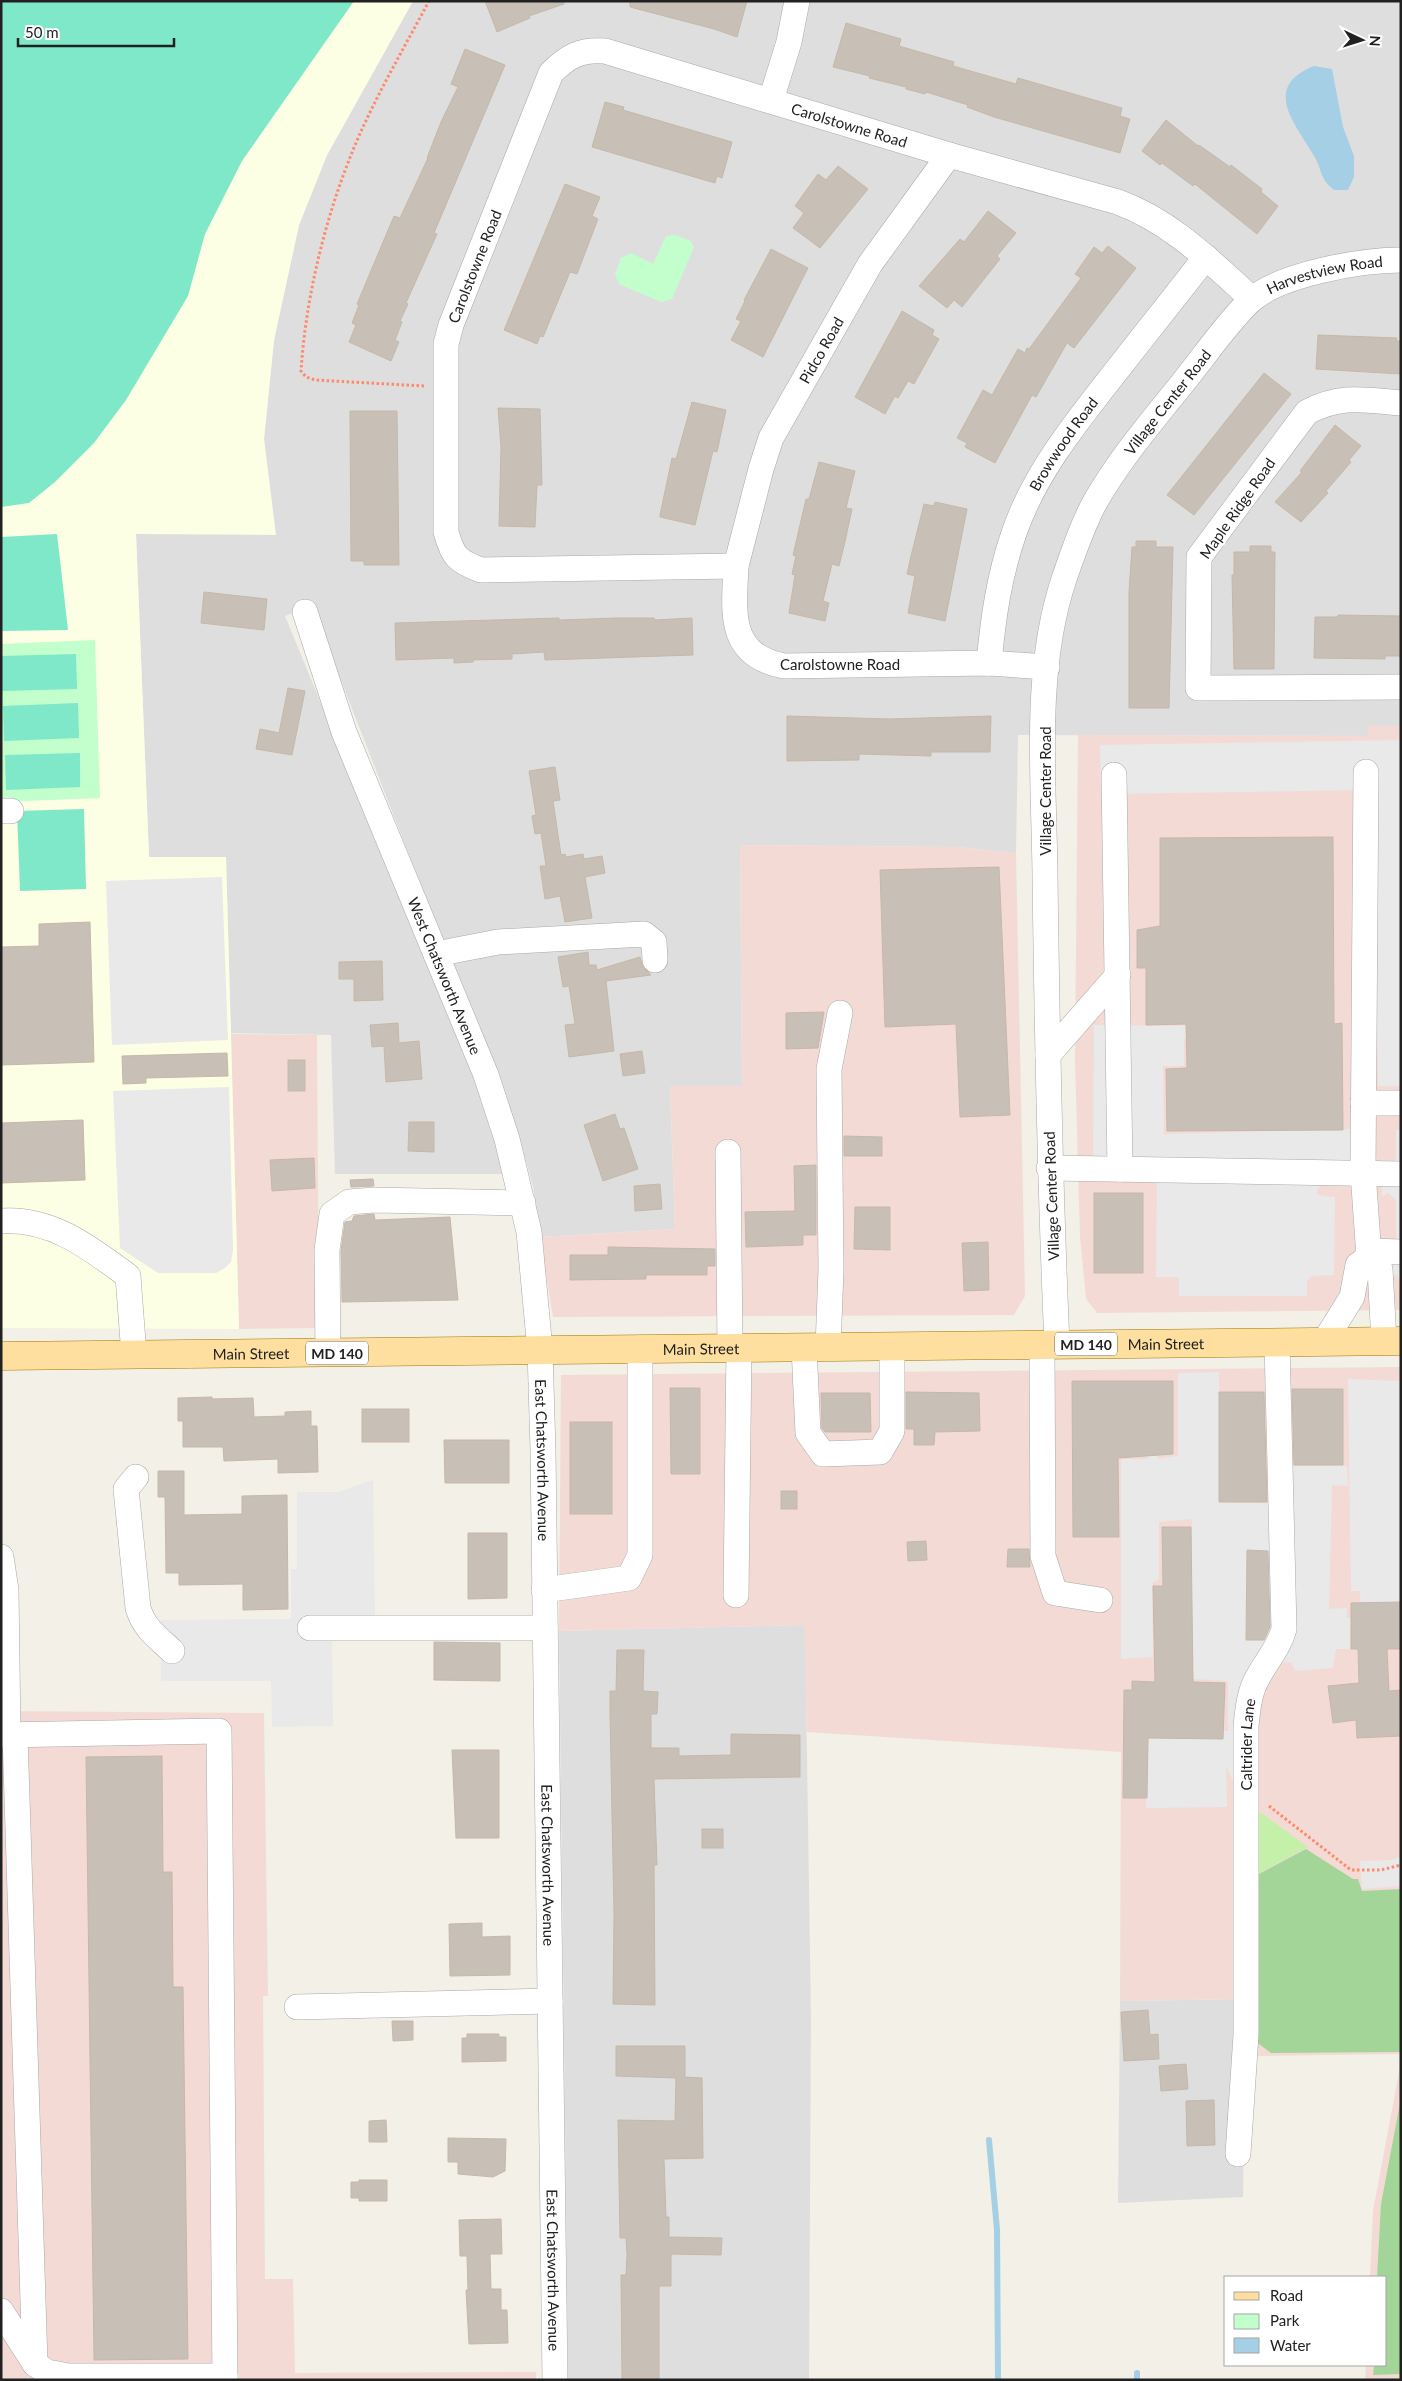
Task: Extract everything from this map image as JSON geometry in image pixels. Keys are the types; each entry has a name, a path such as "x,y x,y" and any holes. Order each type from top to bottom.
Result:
{"main road":[{"name":"Main Street","path":"1,1356 1392,1341"}],"street":[{"path":"771,100 789,42 797,1"},
{"name":"Carolstowne Road","path":"1047,667 989,663 784,666 767,663 745,646 738,633 734,610 736,566 481,570 462,563 452,552 446,532 444,359 451,325 551,73 563,61 576,53 589,50 605,51 1142,211 1167,226 1252,299"},
{"name":"Pidco Road","path":"736,566 756,487 772,438 870,264 949,155"},
{"name":"Browwood Road","path":"989,663 993,617 1001,573 1014,532 1041,474 1074,423 1206,258"},
{"name":"Harvestview Road","path":"1252,299 1288,281 1324,268 1401,260"},
{"name":"Village Center Road","path":"1100,1600 1055,1593 1043,1556 1049,1345 1049,1168 1044,776 1047,667 1052,620 1077,541 1095,502 1121,462 1252,299"},
{"name":"Maple Ridge Road","path":"1401,403 1341,399 1322,404 1307,412 1199,556 1198,688 1401,687"},
{"name":"West Chatsworth Avenue","path":"305,612 344,732 486,1075 507,1139 529,1232 540,1350"},
{"path":"1366,772 1363,1172 1368,1254 1380,1269 1392,1341"},
{"path":"1114,775 1120,1169"},
{"path":"436,954 498,942 644,934 654,942 654,960"},
{"path":"1048,1055 1118,975"},
{"path":"840,1013 829,1069 831,1270 816,1347 808,1433 823,1454 880,1452 892,1431 892,1346"},
{"path":"1363,1103 1401,1102"},
{"path":"728,1152 735,1348 736,1594"},
{"path":"1049,1168 1401,1174"},
{"path":"328,1353 327,1250 332,1214 349,1202 374,1200 464,1200 523,1203"},
{"path":"1,1221 28,1222 53,1228 94,1251 128,1276 134,1355"},
{"path":"1324,1342 1352,1297 1358,1265 1368,1254 1401,1252"},
{"name":"Caltrider Lane","path":"1238,2154 1246,2035 1244,1788 1246,1726 1250,1694 1258,1676 1277,1647 1284,1629 1277,1343"},
{"path":"544,1590 629,1578 640,1556 640,1348"},
{"name":"East Chatsworth Avenue","path":"540,1350 555,2380"},
{"path":"136,1477 126,1489 138,1608 142,1622 149,1631 172,1651"},
{"path":"1,1557 6,1590 8,1735 35,2364"},
{"path":"310,1628 545,1628"},
{"path":"1,2312 35,2364 47,2372 69,2376 115,2378 225,2378 219,1731 8,1735"},
{"path":"297,2007 550,2001"}],"path":[{"path":"429,1 382,88 353,150 334,201 317,265 301,371 306,377 315,380 445,387"},
{"path":"1244,1788 1351,1870 1381,1870 1401,1865"}],"shaded area":[{"path":"1,1 413,1 327,155 299,225 274,340 264,439 276,535 136,534 149,857 226,857 239,1329 1,1328"},
{"path":"413,1 1401,1 1401,726 1368,726 1368,736 1018,735 1016,853 957,847 740,845 742,1087 670,1086 675,1229 540,1237 533,1186 519,1137 312,606 285,616 474,1075 505,1174 335,1174 331,1035 231,1033 226,858 149,857 136,533 275,534 264,439 274,340 299,225 327,155"},
{"path":"1368,726 1401,726 1401,1310 1097,1313 1086,1299 1080,1237 1075,1060 1078,735 1368,736"},
{"path":"1401,740 1401,1086 1378,1086 1375,827 1366,790 1101,794 1100,745"},
{"path":"740,845 957,847 1016,853 1025,1296 1014,1315 553,1317 540,1237 675,1229 670,1086 742,1086"},
{"path":"222,877 228,1040 112,1045 106,881"},
{"path":"1094,1025 1192,1026 1193,1039 1184,1039 1184,1066 1163,1066 1164,1134 1351,1129 1353,1191 1347,1184 1321,1185 1317,1189 1317,1195 1335,1197 1334,1275 1311,1276 1307,1281 1307,1296 1179,1296 1179,1277 1156,1277 1157,1179 1093,1180"},
{"path":"231,1034 317,1035 319,1328 239,1329"},
{"path":"229,1087 233,1250 231,1262 216,1273 158,1273 120,1248 113,1091"},
{"path":"1396,1130 1401,1130 1401,1284 1397,1275 1391,1276 1388,1283 1382,1235 1387,1244 1396,1240 1396,1200 1388,1193 1382,1196 1382,1158 1387,1163 1393,1163 1396,1159"},
{"path":"1401,1367 1401,2054 1246,2056 1246,1999 1120,2001 1121,1752 807,1732 804,1625 559,1631 561,1375"},
{"path":"1219,1372 1219,1502 1274,1503 1287,1466 1347,1466 1348,1486 1332,1485 1329,1609 1347,1608 1347,1618 1351,1618 1350,1649 1336,1649 1333,1668 1295,1671 1292,1663 1286,1662 1267,1670 1235,1785 1226,1766 1227,1807 1146,1808 1149,1731 1228,1731 1228,1681 1191,1679 1192,1519 1159,1522 1159,1580 1152,1583 1153,1657 1121,1659 1121,1459 1148,1459 1146,1442 1155,1442 1158,1459 1178,1456 1178,1373"},
{"path":"1348,1379 1401,1381 1401,1602 1360,1602 1360,1591 1351,1591"},
{"path":"373,1480 375,1616 339,1628 339,1641 332,1641 333,1726 272,1727 271,1681 161,1681 161,1620 291,1619 291,1569 297,1569 297,1492 338,1492"},
{"path":"805,1625 811,2019 809,2380 568,2380 559,1631"},
{"path":"1,1711 264,1713 268,1996 263,1996 265,2279 293,2279 295,2373 536,2372 536,2380 1,2380"},
{"path":"1401,1857 1401,1886 1362,1889 1360,1861 1392,1860"},
{"path":"1246,1999 1243,2197 1118,2203 1120,2001"},
{"path":"1401,2062 1401,2379 1365,2380 1366,2366 1387,2366 1387,2276 1370,2276 1373,2211"}],"green space":[{"path":"1,1 354,1 242,161 205,234 188,296 126,400 94,443 55,482 29,503 1,507"},
{"path":"675,235 691,241 694,247 672,299 661,302 619,284 615,274 621,258 631,253 653,264 666,236"},
{"path":"57,534 68,630 1,631 1,537"},
{"path":"95,640 100,798 1,802 1,644"},
{"path":"76,654 77,689 2,691 1,656"},
{"path":"78,703 79,738 4,741 3,706"},
{"path":"80,753 80,787 6,790 5,755"},
{"path":"84,809 86,889 20,891 17,811"},
{"path":"1253,1807 1308,1847 1253,1876"},
{"path":"1306,1849 1353,1879 1358,1879 1362,1891 1401,1889 1401,2052 1271,2053 1255,2041 1255,1876"},
{"path":"1401,2098 1401,2374 1373,2375 1374,2366 1387,2366 1387,2276 1377,2276 1381,2204"}],"water":[{"path":"1314,66 1332,69 1343,127 1354,156 1354,177 1348,190 1334,190 1325,181 1316,160 1291,118 1287,106 1286,95 1289,84 1298,74"}],"building":[{"path":"485,1 564,1 564,4 529,16 530,18 497,32"},
{"path":"630,1 747,1 737,37 630,7"},
{"path":"846,23 901,39 899,46 954,62 953,66 1016,84 1018,78 1122,108 1120,116 1130,119 1120,153 994,117 967,107 968,105 926,92 925,94 906,89 906,87 869,78 870,76 833,67"},
{"path":"465,49 505,65 434,233 437,234 406,303 408,304 400,321 402,322 395,340 399,342 391,361 349,342 356,325 352,323 359,305 357,304 394,216 400,218 458,87 451,84"},
{"path":"605,102 624,107 623,110 732,142 722,178 717,176 715,183 592,147"},
{"path":"1166,120 1198,146 1230,167 1231,165 1262,189 1261,192 1278,206 1257,234 1195,184 1193,186 1142,151"},
{"path":"838,166 868,189 820,248 793,228 804,213 795,206 818,174 826,180"},
{"path":"565,184 600,197 592,216 598,219 577,274 570,272 543,337 540,336 537,344 504,330"},
{"path":"988,211 1016,233 997,256 1000,259 962,307 954,300 947,308 919,286 960,239 964,242"},
{"path":"1108,246 1136,268 1074,348 1067,343 1036,397 1032,395 995,463 965,447 967,443 957,438 983,390 992,395 1018,349 1025,353 1027,348 1029,349 1081,278 1075,274 1094,247 1102,253"},
{"path":"771,249 808,268 763,357 731,340 741,321 736,319 744,300"},
{"path":"902,311 934,330 932,335 939,339 914,384 908,381 898,398 895,396 885,414 855,397"},
{"path":"1318,335 1397,338 1396,341 1401,341 1401,374 1316,369"},
{"path":"1264,373 1291,394 1194,515 1167,495"},
{"path":"692,402 726,410 717,452 713,451 695,525 660,517 672,458 676,459"},
{"path":"498,408 540,409 542,485 537,485 535,527 499,526 501,447"},
{"path":"350,411 397,411 399,565 364,565 364,561 351,561"},
{"path":"1335,425 1361,446 1349,460 1351,462 1326,491 1328,493 1301,522 1275,502 1302,472 1300,471"},
{"path":"819,462 855,471 846,508 852,509 844,546 839,566 832,564 823,601 829,603 825,621 789,613 795,575 792,574 796,556 793,555 806,499 809,499"},
{"path":"935,502 967,509 945,621 908,613 915,576 907,574 911,556 924,504 934,506"},
{"path":"1136,541 1156,541 1156,547 1173,547 1169,708 1129,708 1129,592 1132,547 1136,547"},
{"path":"1250,546 1271,546 1271,552 1275,552 1274,669 1234,669 1232,575 1234,575 1234,552 1250,552"},
{"path":"204,592 267,599 264,630 201,623"},
{"path":"1338,615 1401,616 1401,656 1385,656 1385,659 1314,658 1315,617 1338,617"},
{"path":"559,618 559,620 654,618 655,620 692,618 693,655 545,660 544,652 512,654 512,659 473,660 473,662 454,663 454,658 396,660 395,623"},
{"path":"288,688 305,691 292,755 256,749 260,729 279,733"},
{"path":"787,716 889,719 991,716 990,752 931,752 931,756 859,754 859,760 787,761"},
{"path":"555,767 560,800 553,801 561,855 565,854 566,857 583,854 584,859 602,856 605,873 585,877 592,918 565,922 560,896 545,899 540,866 546,866 541,833 535,834 532,816 536,815 529,771"},
{"path":"1333,837 1334,1024 1342,1023 1343,1130 1167,1131 1166,1069 1187,1068 1186,1024 1146,1025 1146,968 1137,968 1137,930 1160,926 1160,838"},
{"path":"999,867 1010,1115 960,1117 956,1024 885,1027 880,870"},
{"path":"90,922 94,1062 1,1065 1,947 39,946 39,924"},
{"path":"588,952 589,965 596,965 597,970 640,957 643,967 651,975 606,981 614,1051 569,1057 565,1025 575,1024 569,986 563,987 558,957"},
{"path":"382,961 383,1000 354,1001 354,979 339,979 339,962"},
{"path":"824,1012 818,1048 786,1049 786,1013"},
{"path":"398,1023 399,1043 419,1041 422,1079 386,1082 384,1046 372,1047 370,1025"},
{"path":"642,1051 645,1073 623,1076 620,1054"},
{"path":"227,1053 228,1076 146,1078 146,1083 123,1084 122,1056"},
{"path":"288,1060 305,1060 305,1091 288,1091"},
{"path":"615,1114 620,1129 624,1128 638,1169 603,1181 584,1125"},
{"path":"83,1120 85,1180 1,1183 1,1123"},
{"path":"409,1122 434,1122 434,1152 408,1151"},
{"path":"844,1136 882,1137 882,1156 844,1156"},
{"path":"314,1158 315,1188 272,1191 270,1160"},
{"path":"816,1165 816,1235 803,1235 803,1245 746,1247 745,1212 795,1211 794,1166"},
{"path":"373,1179 374,1186 351,1187 350,1180"},
{"path":"660,1184 662,1209 635,1211 634,1186"},
{"path":"1094,1193 1143,1193 1143,1273 1094,1273"},
{"path":"855,1207 890,1207 890,1250 854,1249"},
{"path":"374,1214 375,1220 450,1217 458,1300 342,1302 341,1251 345,1222 352,1221 354,1216"},
{"path":"988,1242 989,1290 964,1291 962,1243"},
{"path":"608,1247 715,1249 715,1266 707,1266 707,1275 646,1275 646,1279 570,1280 570,1255 608,1255"},
{"path":"1072,1381 1173,1381 1173,1454 1118,1458 1119,1537 1073,1537"},
{"path":"670,1388 700,1388 700,1474 671,1474"},
{"path":"1292,1389 1343,1389 1343,1465 1294,1465"},
{"path":"906,1392 979,1393 980,1431 935,1432 934,1445 914,1445 914,1429 906,1429"},
{"path":"1219,1392 1264,1392 1267,1502 1219,1502"},
{"path":"821,1393 870,1393 871,1432 825,1432 822,1428"},
{"path":"212,1397 212,1399 253,1398 254,1417 285,1416 285,1412 311,1411 311,1426 317,1426 318,1472 278,1473 278,1459 224,1461 223,1447 183,1447 183,1421 178,1421 178,1398"},
{"path":"362,1409 409,1409 409,1442 362,1442"},
{"path":"570,1422 612,1422 612,1514 570,1514"},
{"path":"444,1440 509,1440 509,1483 445,1483"},
{"path":"158,1471 184,1471 184,1515 242,1514 242,1496 287,1495 288,1609 243,1610 243,1584 179,1585 179,1573 166,1573 165,1497 158,1497"},
{"path":"781,1491 797,1491 797,1509 781,1509"},
{"path":"1162,1527 1191,1527 1193,1682 1225,1683 1223,1739 1148,1738 1147,1798 1123,1798 1124,1690 1132,1690 1132,1681 1155,1682 1153,1586 1163,1586"},
{"path":"468,1533 507,1533 507,1598 468,1599"},
{"path":"926,1541 927,1560 908,1561 907,1542"},
{"path":"1008,1549 1029,1549 1030,1567 1007,1567"},
{"path":"1247,1550 1268,1551 1270,1627 1264,1640 1246,1640"},
{"path":"1401,1602 1401,1649 1387,1649 1389,1691 1401,1690 1401,1736 1357,1738 1356,1720 1333,1723 1328,1686 1359,1683 1358,1649 1351,1649 1351,1603"},
{"path":"434,1642 500,1643 500,1681 434,1680"},
{"path":"617,1650 644,1650 643,1691 658,1692 657,1714 651,1714 651,1748 679,1748 679,1756 731,1755 731,1734 800,1735 800,1777 654,1779 657,1865 654,1865 655,2005 613,2004 614,1915 610,1691 616,1691"},
{"path":"452,1750 499,1750 499,1838 456,1838"},
{"path":"162,1756 163,1872 172,1872 173,1987 183,1987 188,2359 94,2360 86,1757"},
{"path":"702,1829 723,1829 723,1848 702,1848"},
{"path":"482,1923 482,1937 510,1936 510,1975 450,1976 449,1924"},
{"path":"1148,2010 1150,2035 1158,2034 1159,2059 1124,2061 1121,2012"},
{"path":"392,2021 413,2021 413,2040 393,2041"},
{"path":"467,2034 499,2034 499,2037 506,2037 506,2061 462,2062 462,2038 467,2038"},
{"path":"616,2046 685,2046 685,2077 702,2078 703,2158 664,2159 666,2217 669,2217 669,2237 722,2238 721,2255 671,2254 671,2286 659,2286 659,2380 622,2380 621,2275 626,2275 627,2255 626,2238 620,2238 618,2120 675,2121 676,2078 616,2076"},
{"path":"1186,2064 1188,2089 1161,2091 1159,2066"},
{"path":"1214,2100 1215,2145 1187,2146 1186,2101"},
{"path":"386,2120 387,2142 369,2142 369,2121"},
{"path":"448,2138 506,2139 505,2171 493,2177 458,2174 458,2162 448,2162"},
{"path":"359,2180 387,2180 387,2201 359,2201 359,2198 351,2198 351,2182 359,2182"},
{"path":"501,2219 502,2254 490,2254 491,2289 501,2289 501,2310 507,2310 508,2343 469,2344 466,2290 468,2290 467,2256 460,2256 459,2220"}],"waterway":[{"path":"989,2140 997,2230 998,2380"},
{"path":"1137,2373 1137,2380"}]}
